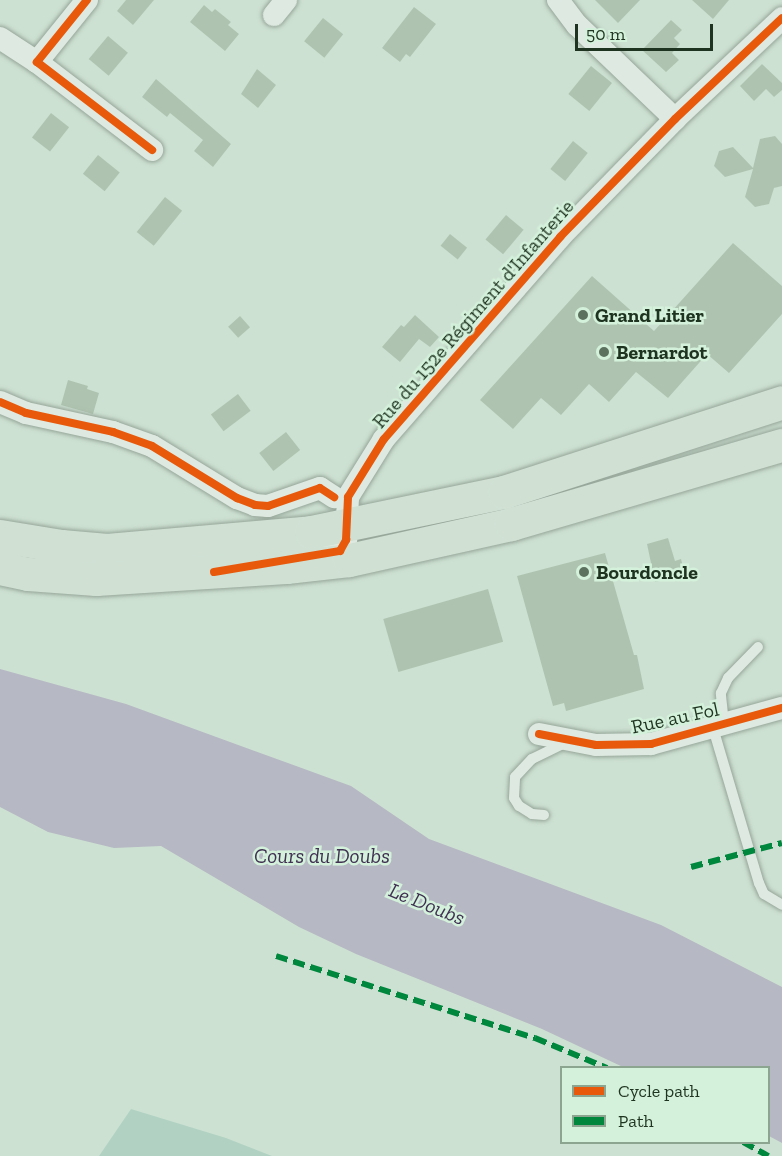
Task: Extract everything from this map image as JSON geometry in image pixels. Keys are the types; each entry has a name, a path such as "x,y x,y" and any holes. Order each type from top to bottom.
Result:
{"main road":[{"path":"0,536 61,546 107,550 311,532 341,511 504,492 782,402"},
{"path":"0,568 28,574 96,579 214,572 349,560 499,527 782,445"}],"street":[{"path":"37,62 87,0"},
{"path":"558,0 578,25 675,120"},
{"name":"Rue du 152e Régiment d'Infanterie","path":"341,511 361,459 384,439 560,237 675,120 782,18"},
{"path":"0,38 37,62 152,150"},
{"path":"0,402 26,413 113,432 152,446 237,498 255,505 268,506 321,488 341,511 346,540 340,551 214,572"},
{"name":"Rue du 152e Régiment d'Infanterie","path":"341,511 384,439"},
{"name":"Rue au Fol","path":"538,734 596,745 651,744 782,708"}],"lane":[{"path":"758,647 728,678 721,693 719,726 759,884 764,894 782,905"},
{"path":"544,815 532,814 519,806 514,798 515,777 532,759 570,740"}],"green space":[{"path":"131,1109 226,1138 272,1156 99,1156"}],"water":[{"name":"Cours du Doubs","path":"0,669 126,704 351,786 429,839 661,925 782,987 782,1143 770,1137 770,1066 621,1066 542,1029 356,954 299,927 161,846 114,848 48,832 0,807"}],"building":[{"path":"126,0 154,0 133,25 117,11"},
{"path":"595,0 640,0 618,23"},
{"path":"692,0 729,0 713,19"},
{"path":"204,5 212,12 215,9 231,22 228,25 239,34 225,51 190,22"},
{"path":"414,7 436,24 410,57 406,54 400,62 382,48"},
{"path":"323,18 343,34 324,58 304,41"},
{"path":"671,20 682,30 674,38 680,44 672,53 679,60 666,72 642,50"},
{"path":"108,36 128,53 109,76 89,59"},
{"path":"762,64 782,83 782,90 774,97 766,89 754,101 740,86"},
{"path":"591,66 612,83 589,111 568,94"},
{"path":"257,69 276,85 258,108 241,94"},
{"path":"156,79 231,144 213,167 194,151 203,140 170,113 167,117 142,97"},
{"path":"51,113 69,127 50,152 32,137"},
{"path":"775,136 782,144 782,186 774,188 769,204 755,207 745,197 753,169 725,177 714,166 719,151 733,147 753,168 760,139"},
{"path":"573,141 588,153 565,181 550,169"},
{"path":"98,155 120,173 105,191 83,174"},
{"path":"165,197 182,211 154,246 137,232"},
{"path":"506,215 524,230 503,254 485,240"},
{"path":"450,234 467,248 458,260 441,246"},
{"path":"733,243 782,286 782,314 729,373 707,354 668,398 636,372 609,402 589,384 561,415 541,398 513,429 480,400 592,276 654,331"},
{"path":"415,315 439,337 430,347 419,339 400,362 382,347 401,325 404,327"},
{"path":"240,316 250,327 238,338 228,327"},
{"path":"68,380 88,386 87,389 99,393 93,414 61,405"},
{"path":"238,394 251,411 223,431 211,414"},
{"path":"286,432 300,450 273,471 259,453"},
{"path":"668,538 675,561 681,559 685,574 655,582 647,544"},
{"path":"605,553 634,655 637,655 644,689 566,711 564,703 553,706 517,576"},
{"path":"488,589 503,642 398,672 383,619"}],"marked path":[{"path":"691,867 782,843"},
{"path":"276,956 535,1038 602,1066"},
{"path":"747,1144 768,1156"}],"cycle path":[{"path":"87,0 37,62 152,150"},
{"path":"214,572 340,551 346,540 348,497 384,439 560,237 675,119 782,18"},
{"path":"0,402 26,413 113,432 152,446 237,498 255,505 268,506 320,488 334,497"},
{"path":"539,734 596,745 651,744 782,708"}],"place":[{"name":"Grand Litier","path":"583,315"},
{"name":"Bernardot","path":"604,352"},
{"name":"Bourdoncle","path":"584,572"}],"water label":[{"name":"Le Doubs","path":"427,904"}]}
